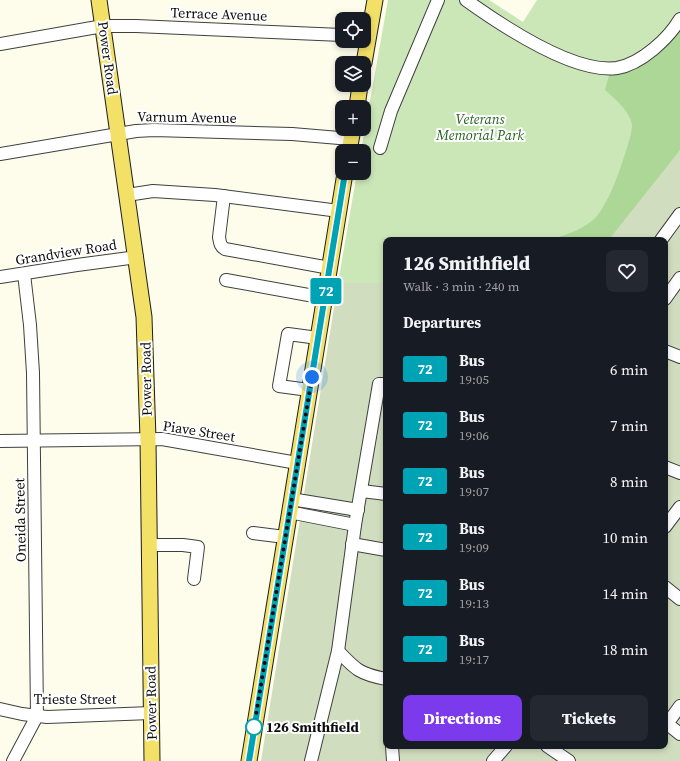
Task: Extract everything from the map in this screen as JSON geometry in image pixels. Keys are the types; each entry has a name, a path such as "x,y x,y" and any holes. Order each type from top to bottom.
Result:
{"main road":[{"name":"Power Road","path":"99,0 137,257 145,328 148,439 152,761"},
{"path":"371,16 375,0"},
{"path":"249,761 344,180"}],"street":[{"path":"380,148 391,111 438,0"},
{"path":"466,0 508,29 532,43 583,64 601,68 616,68 648,53 663,42 680,19"},
{"name":"Terrace Avenue","path":"0,44 103,26 335,35"},
{"name":"Varnum Avenue","path":"0,154 136,131 154,130 292,134 351,140"},
{"path":"127,195 153,191 224,196 339,211"},
{"path":"224,196 218,237 222,247 225,249 330,268"},
{"path":"664,237 680,214"},
{"name":"Grandview Road","path":"0,277 77,264 137,257"},
{"name":"Oneida Street","path":"13,761 37,716 38,679 33,373 30,325 24,274"},
{"path":"668,295 680,278"},
{"path":"226,280 325,298"},
{"path":"310,390 279,386 280,378 288,334 318,338"},
{"path":"668,352 680,357"},
{"path":"315,758 338,651 352,544 379,384 383,384"},
{"name":"Piave Street","path":"0,440 162,439 297,463"},
{"path":"668,468 680,473"},
{"path":"362,491 383,494"},
{"path":"290,505 358,510"},
{"path":"290,505 355,525"},
{"path":"668,523 680,507"},
{"path":"253,532 285,537"},
{"path":"352,544 383,549"},
{"path":"149,545 183,545 198,547 194,579"},
{"path":"668,589 680,599"},
{"path":"338,651 356,669 365,674 383,678"},
{"path":"668,721 680,706"},
{"name":"Trieste Street","path":"0,709 37,716 152,713"},
{"path":"668,725 680,734"},
{"path":"392,749 393,761"},
{"path":"493,761 503,749"},
{"path":"551,749 569,761"}],"green space":[{"name":"Veterans Memorial Park","path":"388,0 489,0 523,22 537,0 680,0 680,150 607,237 383,237 383,283 338,283 356,180 371,180 371,144 362,144 364,136 371,136 370,100"},
{"path":"680,17 680,206 657,237 558,237 578,230 588,224 601,210 611,192 630,139 632,125 631,120 625,110 605,90 611,68 638,58"},
{"path":"680,150 680,761 261,761 338,283 383,283 383,749 668,749 668,237 611,237"}],"bus line":[{"name":"72","path":"249,761 344,180"}],"place":[{"name":"126 Smithfield","path":"254,727"}],"route":[{"path":"254,727 312,377"}]}
